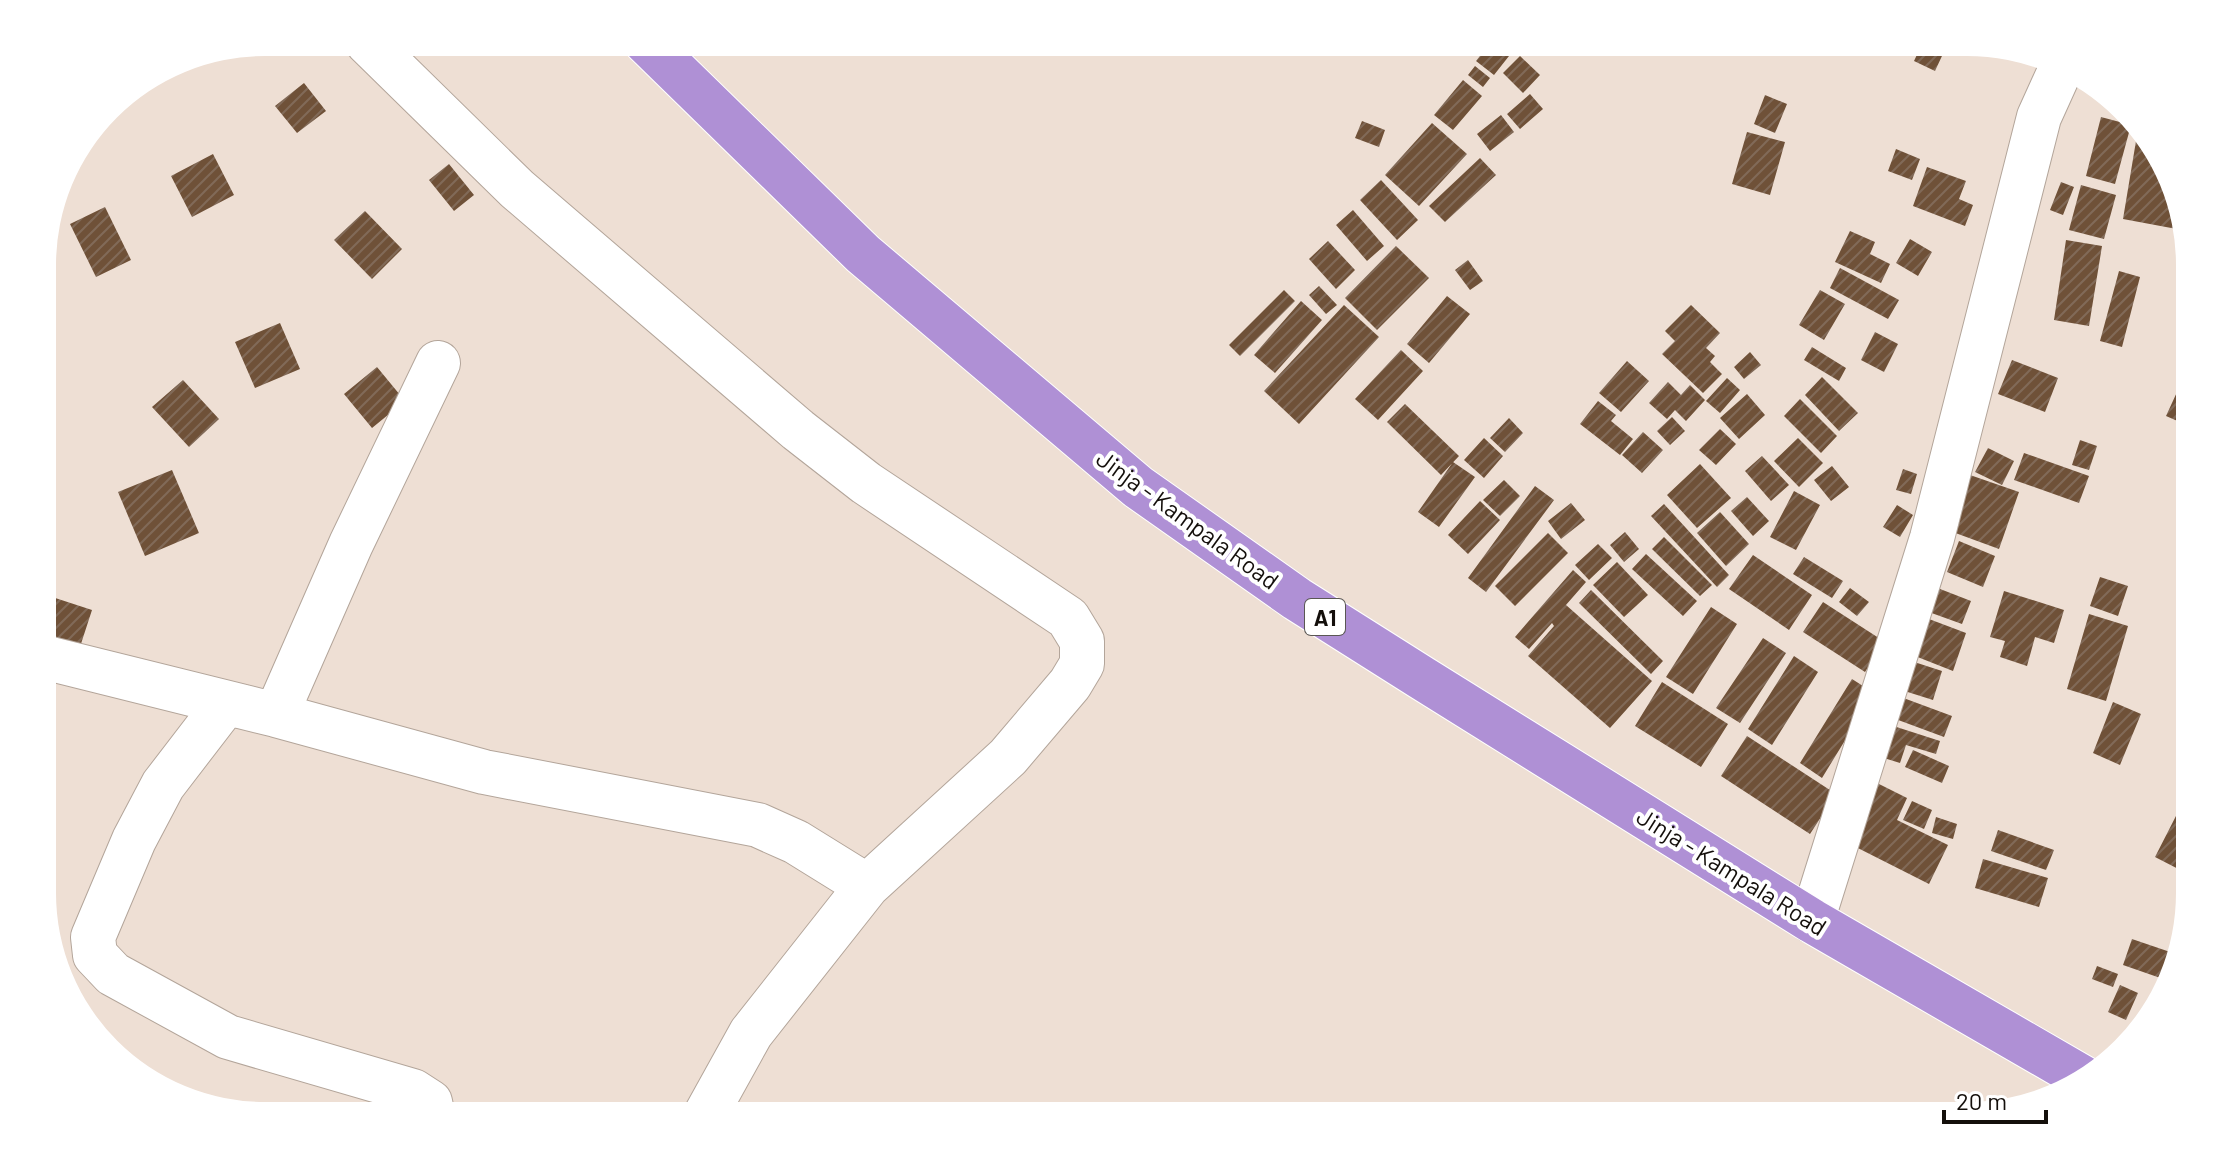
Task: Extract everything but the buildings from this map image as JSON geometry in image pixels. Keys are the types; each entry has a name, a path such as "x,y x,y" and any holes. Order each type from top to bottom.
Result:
{"highway":[{"name":"Jinja - Kampala Road","path":"660,56 863,254 1138,487 1297,599 1812,921 2073,1072"}],"street":[{"path":"381,56 517,189 798,430 866,483 1068,618 1082,641 1082,664 1070,684 1008,757 867,886 751,1033 714,1102"},
{"path":"1812,921 1932,538 2039,117 2057,77"},
{"path":"276,715 351,544 438,363"},
{"path":"56,660 276,715 484,772 758,825 796,842 867,886"},
{"path":"226,703 163,785 134,840 93,937 95,955 113,974 228,1037 413,1091 430,1102"}]}
